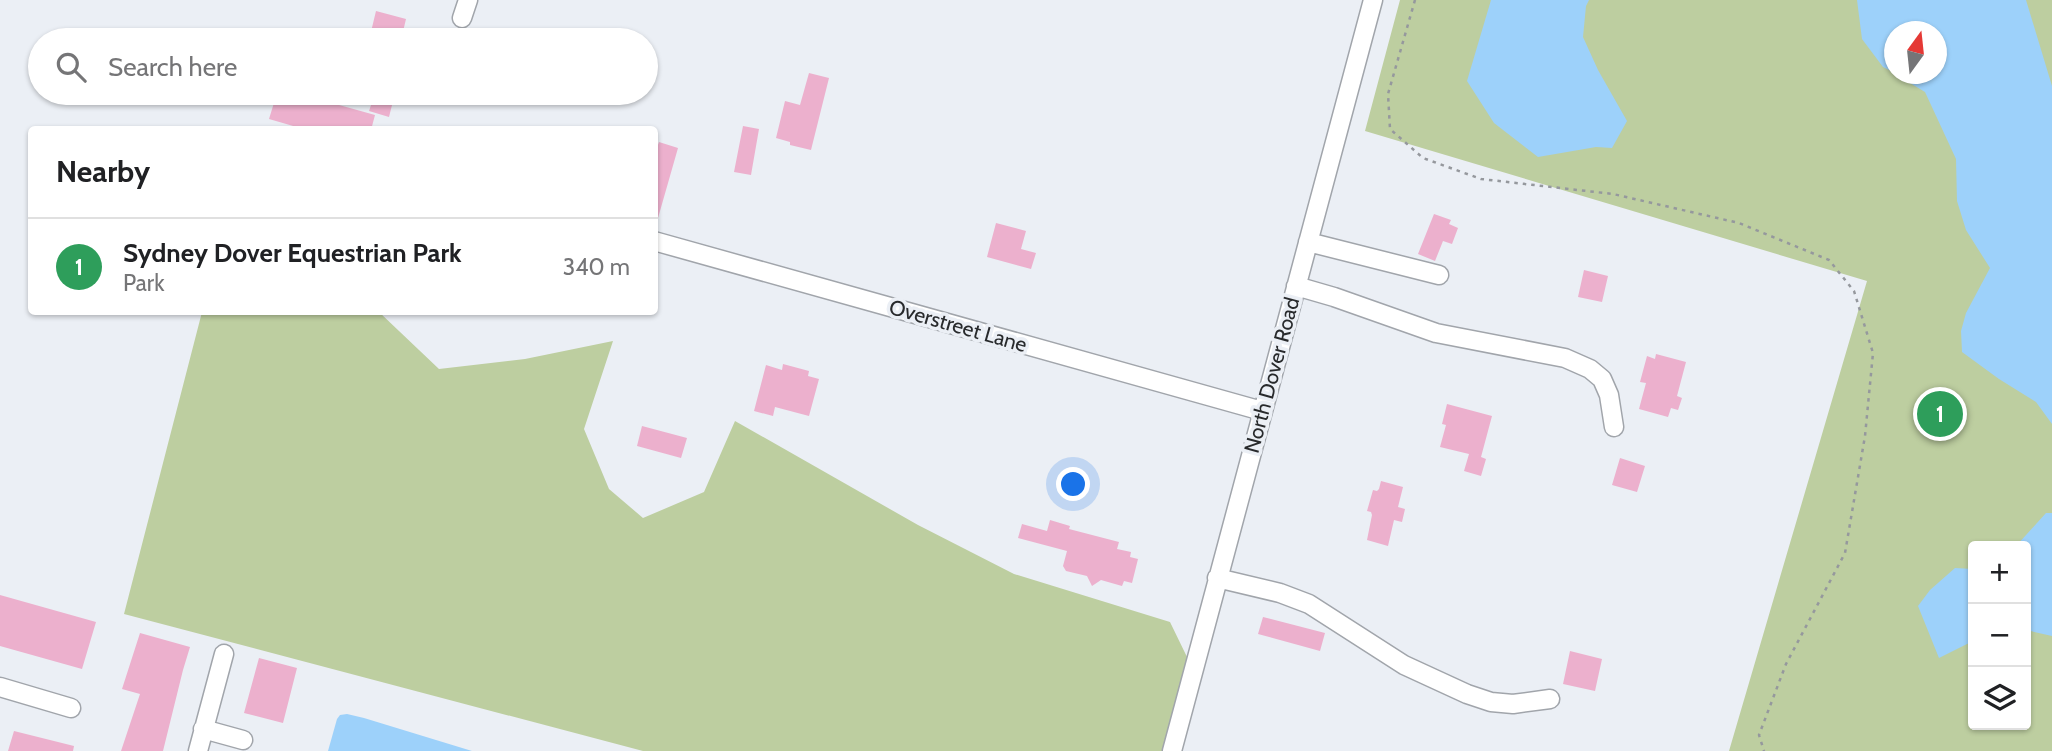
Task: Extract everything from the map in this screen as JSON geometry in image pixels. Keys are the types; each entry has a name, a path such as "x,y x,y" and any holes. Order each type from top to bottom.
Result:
{"street":[{"path":"462,18 468,0"},
{"name":"North Dover Road","path":"1172,751 1373,0"},
{"name":"Overstreet Lane","path":"658,242 1262,411"},
{"path":"1308,242 1439,275"},
{"path":"1296,286 1436,333 1564,358 1590,369 1602,379 1609,395 1614,427"},
{"path":"1217,578 1280,593 1309,604 1404,665 1467,694 1491,702 1513,704 1550,699"},
{"path":"198,751 224,654"},
{"path":"0,687 71,708"},
{"path":"203,729 243,740"}],"path":[{"path":"1415,0 1388,94 1390,129 1423,159 1481,179 1613,194 1739,223 1829,260 1854,291 1873,353 1865,436 1845,553 1786,664 1759,735 1764,751"}],"green space":[{"path":"1400,0 2052,0 2052,751 1729,751 1867,281 1365,131"},
{"path":"201,315 382,315 439,369 525,359 613,341 584,429 609,489 643,518 704,492 735,421 918,525 1014,574 1170,622 1187,657 1163,751 643,751 124,614"}],"water":[{"path":"1491,0 1589,0 1583,37 1627,121 1612,148 1596,147 1538,157 1494,123 1467,81"},
{"path":"1857,0 2026,0 2052,86 2052,424 2036,402 1962,352 1961,331 1966,313 1990,268 1966,230 1957,201 1956,159 1925,92 1912,84 1947,84 1947,21 1884,21 1884,68 1862,39"},
{"path":"2046,513 2052,513 2052,636 2031,631 2031,541 2021,541"},
{"path":"1955,568 1968,569 1968,644 1939,658 1918,606 1930,590"},
{"path":"347,714 472,751 328,751 337,719 340,715"}],"building":[{"path":"376,11 406,19 404,28 372,28"},
{"path":"809,73 829,78 811,150 776,138 785,101 800,105"},
{"path":"273,105 339,105 375,115 372,126 293,126 269,119"},
{"path":"371,105 392,105 389,117 369,111"},
{"path":"743,126 759,129 751,175 734,172"},
{"path":"659,142 678,148 658,218"},
{"path":"1434,214 1451,220 1449,224 1458,228 1452,244 1443,241 1435,261 1418,254"},
{"path":"996,223 1026,231 1021,249 1036,253 1031,269 987,257"},
{"path":"1584,270 1608,276 1602,302 1578,297"},
{"path":"1656,354 1686,362 1677,396 1682,398 1678,410 1671,408 1668,417 1639,409 1646,383 1640,382 1647,356 1655,359"},
{"path":"783,364 809,371 808,376 819,379 809,416 775,407 773,416 754,411 766,365 782,370"},
{"path":"1447,404 1492,416 1481,457 1486,459 1481,476 1464,471 1469,454 1440,447 1446,425 1442,424"},
{"path":"642,426 687,438 681,458 637,446"},
{"path":"1620,458 1645,466 1637,492 1612,485"},
{"path":"1381,481 1403,487 1398,507 1405,509 1402,522 1394,520 1388,546 1367,540 1372,515 1367,511 1373,490 1379,489"},
{"path":"1050,520 1070,526 1069,529 1119,542 1117,549 1131,552 1130,557 1138,559 1132,583 1124,581 1122,586 1101,580 1092,586 1087,576 1066,571 1063,566 1067,551 1018,538 1022,524 1047,531"},
{"path":"0,595 96,622 82,669 0,646"},
{"path":"1263,617 1325,633 1320,651 1258,634"},
{"path":"140,633 190,647 163,751 121,751 140,694 122,689"},
{"path":"1570,651 1602,659 1595,691 1563,684"},
{"path":"259,658 297,668 283,723 244,713"},
{"path":"14,731 74,746 73,751 8,751"}],"place":[{"name":"Sydney Dover Equestrian Park","path":"1940,414"}]}
